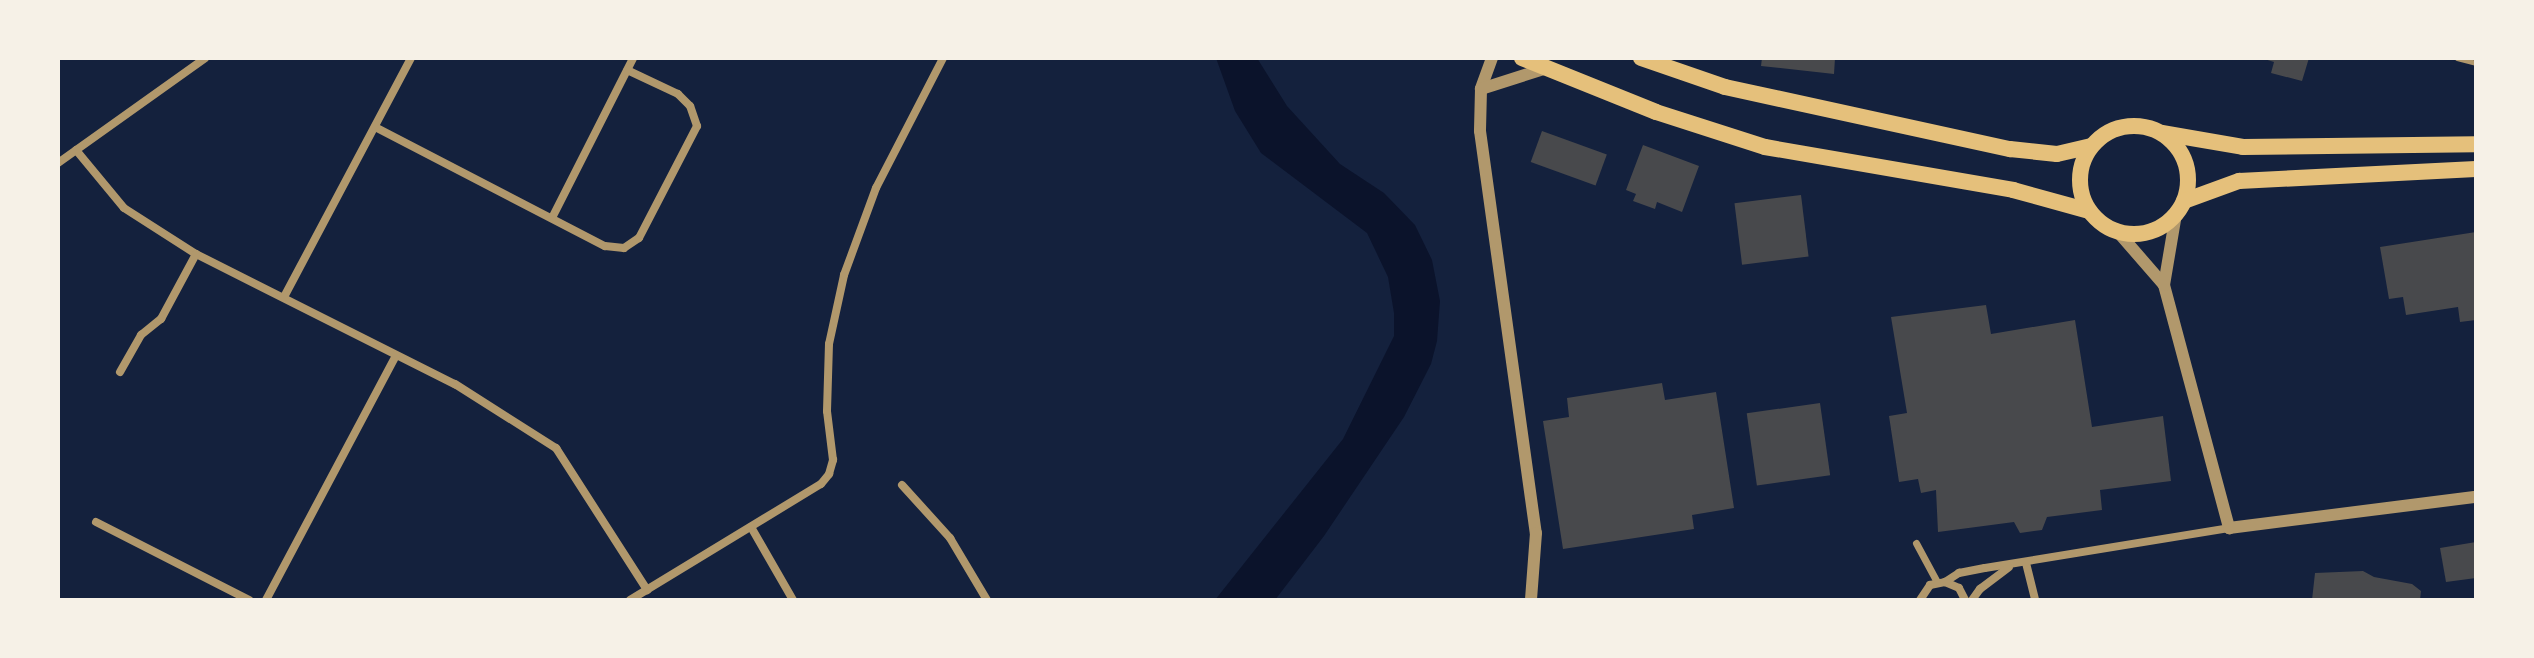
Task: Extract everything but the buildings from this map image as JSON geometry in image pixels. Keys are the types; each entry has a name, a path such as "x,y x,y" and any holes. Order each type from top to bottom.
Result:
{"main road":[{"path":"1522,58 1656,112 1765,147 2013,190 2089,211"},
{"path":"1641,58 1725,87 2010,149 2057,154 2091,146 2116,128 2147,127 2201,143 2243,147 2476,144"},
{"path":"2161,133 2182,155 2188,186 2180,207"},
{"path":"2091,146 2079,178 2089,211 2101,224 2118,232 2136,234 2151,231 2180,207 2239,181 2476,169"}],"street":[{"path":"58,163 205,58"},
{"path":"284,297 411,58"},
{"path":"552,218 633,58"},
{"path":"630,600 821,484 831,470 833,455 827,411 829,344 846,265 876,188 943,58"},
{"path":"1492,58 1481,89 1480,131 1536,533 1531,600"},
{"path":"1481,89 1547,68"},
{"path":"375,127 616,249 639,238 694,138 696,120 689,103 627,70"},
{"path":"76,150 124,208 196,254 455,384 556,448 647,590"},
{"path":"2164,285 2180,207"},
{"path":"2118,232 2164,285 2229,528"},
{"path":"120,372 141,335 161,319 196,254"},
{"path":"266,600 396,355"},
{"path":"902,485 950,538 987,600"},
{"path":"1920,600 1924,590 1959,573 2229,528 2476,497"},
{"path":"96,522 249,600"},
{"path":"751,527 793,600"},
{"path":"1916,543 1941,582 1959,588 1965,600"},
{"path":"2026,563 2035,600"},
{"path":"1972,600 1980,589 2009,567"}],"lane":[{"path":"2457,58 2476,63"}],"water":[{"path":"1216,58 1257,58 1287,106 1340,164 1384,193 1415,225 1432,260 1440,301 1437,341 1431,364 1404,417 1324,536 1275,600 1215,600 1343,439 1394,336 1394,313 1388,277 1367,233 1261,153 1235,111"}]}
